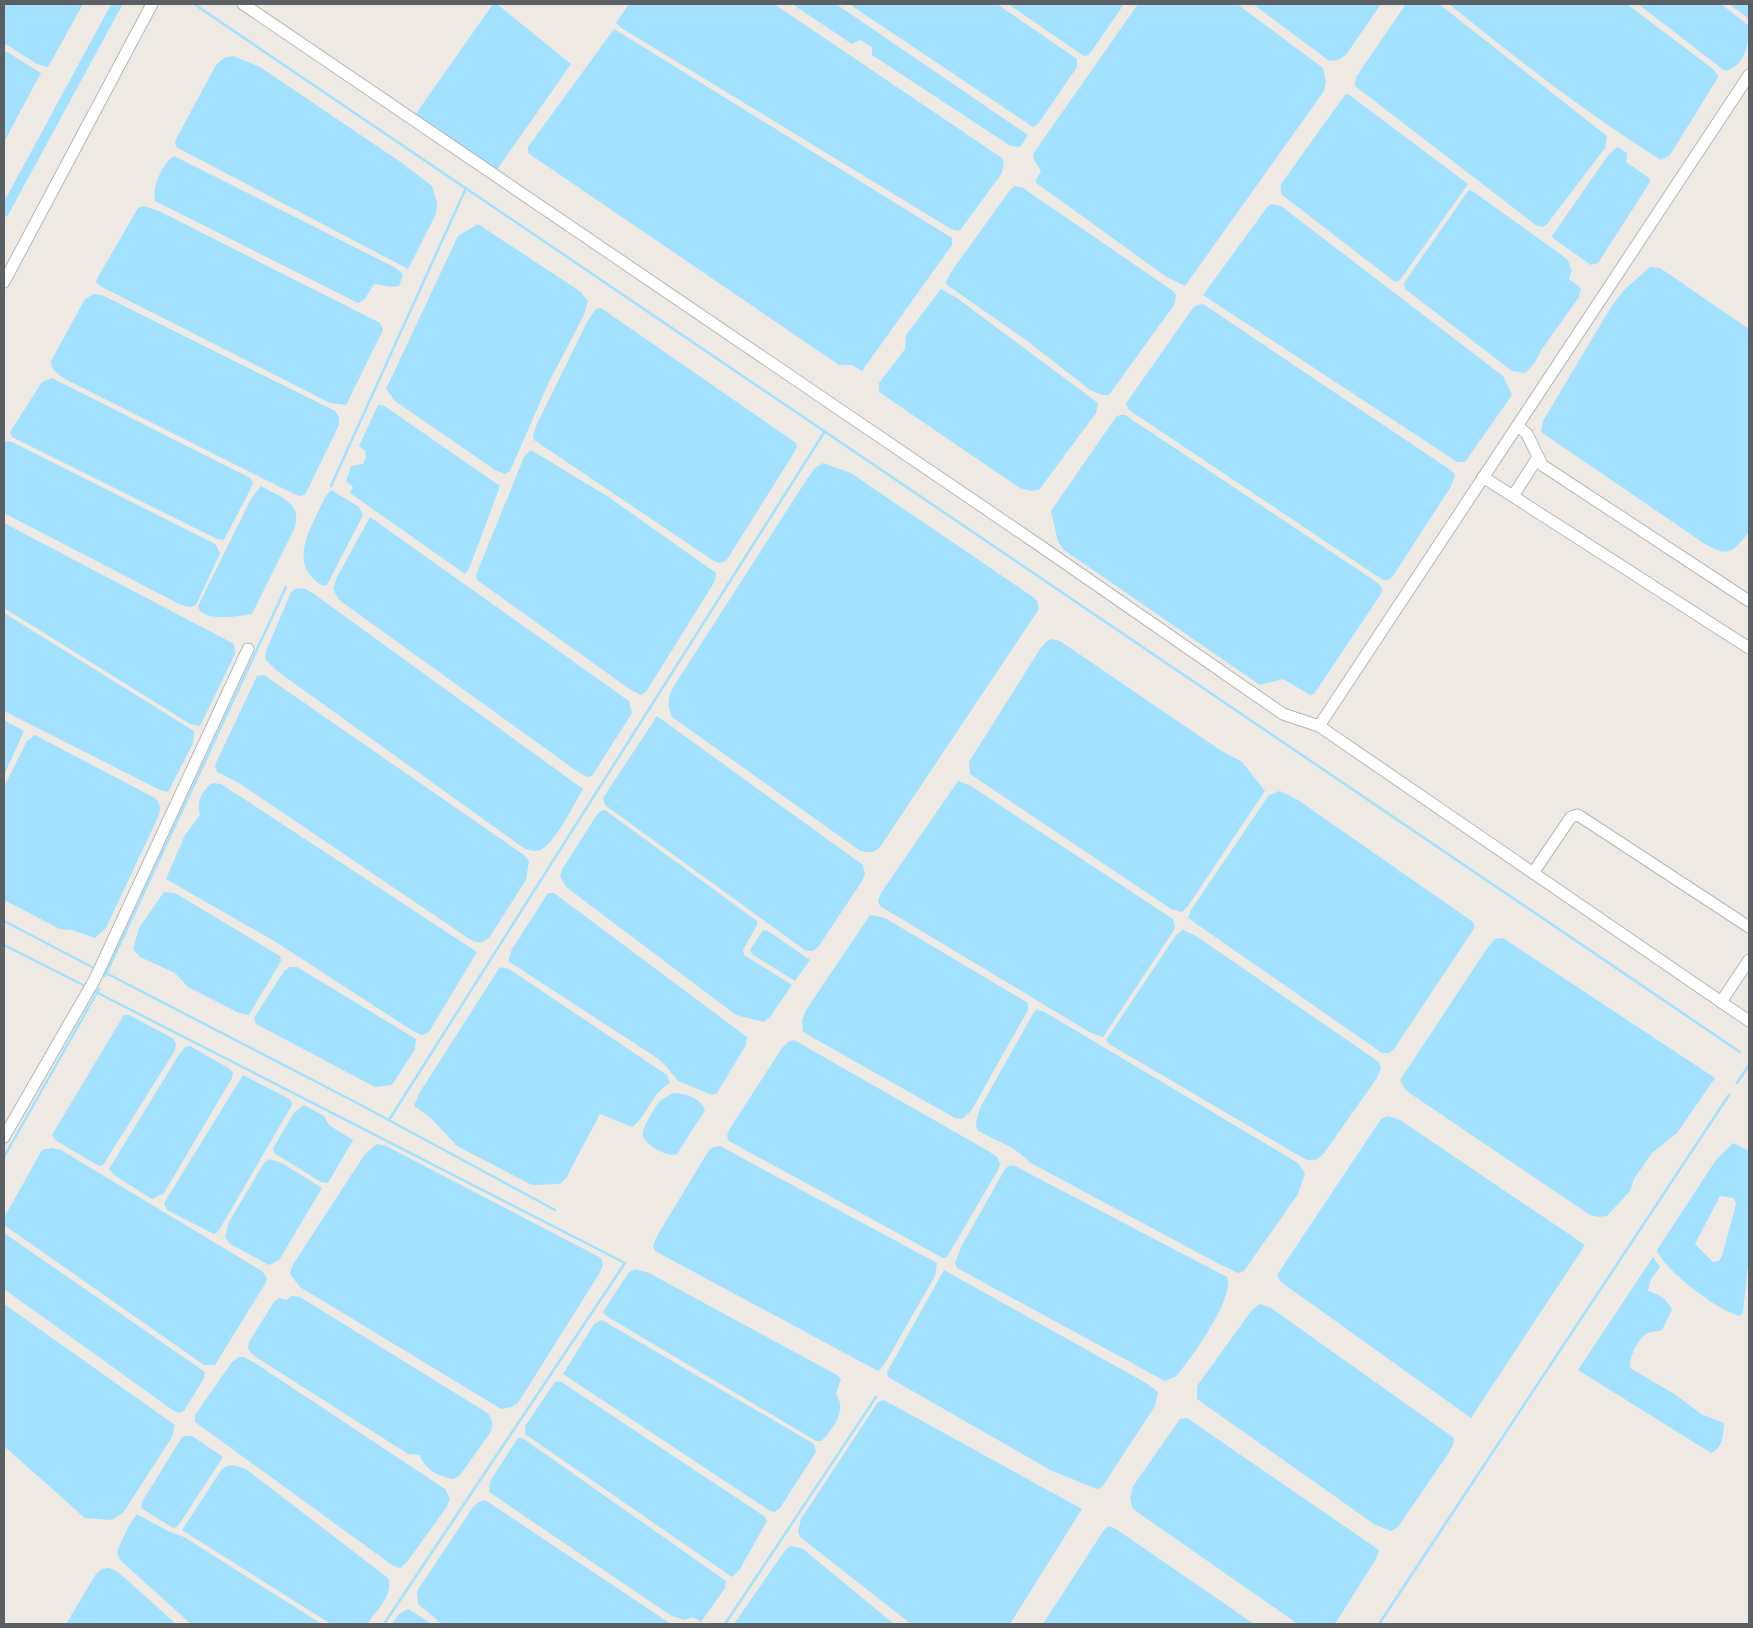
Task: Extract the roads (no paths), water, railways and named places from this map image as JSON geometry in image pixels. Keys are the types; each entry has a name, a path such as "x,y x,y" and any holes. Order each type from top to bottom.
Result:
{"street":[{"path":"4,282 152,4"},
{"path":"243,4 1039,545 1283,714 1319,726 1749,1022"},
{"path":"1319,726 1749,75"},
{"path":"1518,426 1527,434 1542,465 1749,601"},
{"path":"1513,496 1538,456"},
{"path":"1484,477 1749,648"},
{"path":"4,1137 95,979 248,649"},
{"path":"1533,872 1571,817 1578,815 1749,927"},
{"path":"1721,1002 1749,960"}],"water":[{"path":"4,4 83,4 48,67 37,64 4,43"},
{"path":"493,4 497,4 571,64 496,171 415,115"},
{"path":"629,4 774,4 1002,158 1004,162 1002,173 961,229 958,231 951,229 623,29 616,23"},
{"path":"792,4 836,4 1028,135 1021,146 1009,145 872,55 872,47 860,40 852,44"},
{"path":"849,4 997,4 1077,59 1077,67 1038,124 1033,127"},
{"path":"1008,4 1124,4 1089,55 1084,56"},
{"path":"1138,4 1237,4 1323,68 1326,82 1324,91 1185,286 1165,276 1035,182 1041,171 1034,160 1033,154"},
{"path":"1253,4 1381,4 1348,52 1334,61 1328,60"},
{"path":"1406,4 1439,4 1607,136 1605,148 1543,227 1537,226 1355,86 1356,77"},
{"path":"1449,4 1627,4 1713,69 1718,76 1670,155 1661,160 1606,124 1553,85"},
{"path":"1638,4 1721,4 1749,26 1747,47 1737,65 1725,71"},
{"path":"1729,4 1749,4 1749,19"},
{"path":"614,29 952,238 952,245 862,371 852,365 839,365 528,153 528,147"},
{"path":"4,50 41,73 4,142"},
{"path":"233,56 260,67 402,163 432,186 437,202 436,214 408,269 176,147 175,141 216,65 224,58"},
{"path":"1348,94 1468,184 1400,280 1395,282 1281,194 1281,184 1345,95"},
{"path":"1618,147 1627,153 1626,162 1649,178 1650,182 1598,263 1591,265 1552,236 1609,154"},
{"path":"174,156 394,267 403,274 399,286 392,287 374,284 364,300 358,303 155,201 154,195 159,176 166,164"},
{"path":"1015,186 1023,188 1173,291 1176,295 1174,305 1109,395 1102,395 1090,390 1026,340 947,285 946,282 951,272 1010,190"},
{"path":"1471,190 1567,259 1572,270 1569,279 1581,288 1579,297 1542,349 1534,364 1525,373 1512,371 1405,289 1404,283 1468,191"},
{"path":"1272,204 1281,206 1503,376 1512,395 1465,462 1457,462 1203,295 1268,206"},
{"path":"144,206 161,212 380,323 383,330 346,405 330,403 100,286 96,282 98,277 138,208"},
{"path":"478,224 581,292 588,301 584,315 549,382 510,471 505,474 495,470 395,401 386,389 458,236"},
{"path":"1650,267 1660,268 1749,329 1749,532 1730,551 1720,551 1705,544 1541,432 1543,421 1611,307 1625,289"},
{"path":"941,289 957,298 1098,403 1096,413 1039,490 1030,491 1020,488 879,392 879,383 905,349 906,335"},
{"path":"94,294 102,295 335,411 339,417 339,425 305,495 299,496 286,490 65,379 55,372 51,361 85,299"},
{"path":"1203,304 1452,471 1455,476 1450,488 1393,576 1388,580 1383,580 1129,410 1126,404 1129,399 1193,308"},
{"path":"601,308 796,443 797,447 792,456 726,561 719,563 714,561 534,440 533,435 536,426 587,322 596,309"},
{"path":"52,378 250,478 253,482 251,488 224,540 217,539 12,437 10,432 42,382"},
{"path":"378,405 383,405 500,486 469,569 465,574 350,493 353,487 346,481 351,466 363,464 366,457 365,451 359,446"},
{"path":"1125,415 1378,583 1382,588 1381,594 1314,694 1310,695 1283,679 1260,685 1064,550 1058,542 1051,511 1116,417"},
{"path":"7,441 215,544 220,553 196,605 190,607 181,605 4,513 4,444"},
{"path":"531,450 607,496 716,573 715,581 646,692 641,695 631,690 477,580 476,575 524,457"},
{"path":"823,463 851,473 1033,597 1037,601 1039,609 880,847 870,852 859,850 672,717 669,710 672,689 807,479 815,468"},
{"path":"261,486 282,497 293,506 296,512 294,529 252,614 221,617 206,615 198,606 251,499"},
{"path":"331,490 359,507 363,515 327,585 323,586 312,577 305,567 305,544 325,497"},
{"path":"370,517 629,701 632,713 592,776 588,777 578,772 339,600 333,589 337,577"},
{"path":"4,523 234,644 235,654 200,726 190,724 4,608"},
{"path":"297,588 306,589 314,594 583,789 558,832 546,846 536,851 525,849 277,671 265,659 266,651 291,592"},
{"path":"4,613 194,731 193,743 168,792 160,790 4,711"},
{"path":"1052,639 1060,641 1220,750 1242,762 1265,791 1188,906 1182,912 1171,909 970,774 969,762 1040,649 1047,641"},
{"path":"264,675 524,855 529,861 526,880 489,938 478,942 468,938 239,783 217,772 215,765 257,676"},
{"path":"657,716 863,865 865,874 862,881 819,946 813,951 806,951 605,805 603,798"},
{"path":"4,720 24,731 4,775"},
{"path":"35,735 155,798 159,805 158,817 106,928 95,938 72,930 60,929 4,900 4,787 27,741"},
{"path":"958,781 971,786 1173,919 1175,927 1172,933 1103,1037 1091,1033 880,906 878,901 881,893"},
{"path":"212,783 221,784 477,952 429,1032 422,1035 413,1031 274,941 166,879 185,835 200,815 199,801 205,789"},
{"path":"1280,791 1298,800 1473,922 1475,927 1394,1049 1389,1053 1382,1053 1188,918 1191,910 1269,795"},
{"path":"605,810 757,921 757,925 743,950 744,955 792,985 770,1017 764,1022 736,1015 566,887 560,876 563,868 596,816 600,811"},
{"path":"164,892 175,893 280,956 281,961 249,1015 239,1013 188,987 175,973 140,957 133,949 139,928"},
{"path":"548,893 554,893 747,1037 746,1045 717,1093 712,1095 678,1081 657,1058 508,961 512,949"},
{"path":"870,915 885,918 1028,1003 1028,1010 971,1111 962,1119 955,1118 803,1032 802,1020 806,1010"},
{"path":"763,930 768,931 810,960 795,981 752,954 750,950"},
{"path":"1183,930 1196,936 1379,1062 1381,1069 1377,1078 1324,1153 1317,1159 1303,1158 1109,1044 1106,1040 1176,935"},
{"path":"1503,938 1715,1078 1677,1133 1652,1153 1634,1179 1630,1191 1607,1216 1598,1217 1590,1215 1411,1094 1404,1088 1400,1080 1488,947 1495,939"},
{"path":"289,967 297,967 416,1039 415,1049 392,1085 375,1087 256,1024 254,1018 284,971"},
{"path":"500,967 509,969 667,1075 670,1083 658,1093 642,1117 632,1127 600,1114 566,1178 560,1184 532,1185 457,1146 431,1118 414,1106 420,1092"},
{"path":"1037,1010 1043,1011 1298,1163 1305,1173 1298,1194 1244,1271 1238,1273 1217,1263 1029,1162 1011,1147 977,1130 976,1122 980,1108 1034,1012"},
{"path":"124,1015 129,1015 174,1039 176,1045 174,1052 103,1165 99,1166 55,1140 52,1135"},
{"path":"794,1040 998,1158 1000,1165 998,1170 947,1257 943,1258 729,1141 727,1136 729,1130 782,1048 788,1042"},
{"path":"190,1046 230,1069 233,1073 232,1078 164,1193 152,1199 114,1175 109,1169 180,1053 185,1047"},
{"path":"243,1075 291,1100 292,1105 218,1232 214,1234 167,1210 164,1203"},
{"path":"673,1093 696,1099 705,1110 677,1154 673,1155 663,1152 648,1143 644,1139 643,1132 658,1103"},
{"path":"304,1105 324,1116 329,1125 353,1140 328,1183 321,1182 274,1153 273,1148 294,1113"},
{"path":"1388,1116 1400,1120 1585,1245 1471,1418 1281,1282 1277,1275 1381,1119"},
{"path":"1733,1143 1749,1151 1749,1254 1743,1313 1740,1316 1719,1307 1693,1289 1670,1268 1657,1250 1716,1160","holes":["1720,1196 1734,1198 1736,1204 1722,1256 1719,1261 1713,1262 1695,1244"]},
{"path":"377,1144 386,1146 601,1258 603,1265 599,1274 518,1403 511,1407 501,1409 300,1287 290,1274 292,1266 365,1154"},
{"path":"720,1146 937,1263 935,1276 884,1365 878,1371 655,1251 653,1246 657,1236 709,1150"},
{"path":"52,1148 61,1150 262,1271 267,1278 265,1284 215,1365 204,1365 4,1225 5,1216 42,1150"},
{"path":"269,1159 282,1163 322,1188 279,1260 269,1265 230,1244 225,1237 229,1222 264,1163"},
{"path":"1010,1165 1227,1277 1228,1286 1225,1299 1218,1313 1200,1344 1175,1377 1165,1381 957,1268 955,1263 962,1245 1005,1169"},
{"path":"4,1233 205,1372 204,1378 184,1411 179,1413 174,1411 4,1289"},
{"path":"1653,1257 1660,1267 1651,1279 1648,1291 1662,1298 1672,1310 1662,1330 1646,1334 1640,1340 1632,1354 1630,1368 1676,1395 1701,1414 1724,1423 1720,1444 1711,1453 1578,1370"},
{"path":"635,1269 649,1273 837,1375 841,1379 836,1393 840,1402 839,1414 824,1438 821,1441 816,1441 603,1313 629,1272"},
{"path":"944,1270 1146,1383 1158,1392 1155,1406 1102,1487 1097,1489 1052,1471 888,1377 887,1372"},
{"path":"292,1296 300,1297 486,1412 492,1422 490,1433 460,1475 454,1479 433,1472 420,1455 408,1454 253,1355 248,1349 249,1342 274,1302 279,1298 286,1300"},
{"path":"4,1304 175,1425 172,1437 123,1513 111,1520 85,1518 4,1446"},
{"path":"1260,1304 1271,1308 1454,1438 1453,1445 1448,1454 1398,1527 1391,1531 1374,1524 1197,1399 1197,1386 1252,1310"},
{"path":"602,1320 814,1444 816,1452 780,1508 775,1512 770,1511 563,1374 594,1324"},
{"path":"239,1357 244,1357 258,1365 445,1489 450,1499 446,1508 407,1562 400,1568 392,1565 195,1422 195,1415 232,1362"},
{"path":"560,1381 764,1516 767,1521 740,1569 732,1577 525,1434 525,1426 555,1382"},
{"path":"884,1400 1082,1509 1010,1624 911,1624 800,1537 798,1531 801,1519 878,1402"},
{"path":"1187,1418 1379,1550 1376,1559 1335,1624 1298,1624 1133,1509 1130,1499 1133,1486 1180,1419"},
{"path":"192,1436 223,1457 178,1526 173,1528 141,1508 142,1502 182,1437"},
{"path":"518,1438 524,1439 726,1581 725,1588 701,1622 693,1617 684,1620 670,1615 489,1492 490,1481"},
{"path":"234,1465 246,1469 388,1578 389,1591 367,1624 331,1624 182,1530 222,1469"},
{"path":"485,1500 671,1624 442,1624 418,1604 417,1591 473,1507"},
{"path":"137,1514 168,1531 184,1537 322,1624 191,1624 120,1560 117,1552 128,1527"},
{"path":"1109,1526 1254,1624 1043,1624 1104,1530"},
{"path":"791,1546 803,1549 894,1624 734,1624 786,1549"},
{"path":"109,1568 118,1572 176,1624 66,1624 96,1574 102,1569"},
{"path":"408,1609 432,1624 392,1624 399,1614"}],"waterway":[{"path":"4,212 117,4"},
{"path":"194,4 1740,1052"},
{"path":"331,486 466,188"},
{"path":"389,1120 825,431"},
{"path":"105,976 286,587"},
{"path":"4,921 92,967"},
{"path":"4,945 83,985"},
{"path":"106,973 359,1104 555,1210"},
{"path":"4,1157 99,989"},
{"path":"96,992 625,1263 384,1624"},
{"path":"1737,1083 1749,1065"},
{"path":"1379,1624 1729,1095"},
{"path":"725,1624 876,1397"}]}
